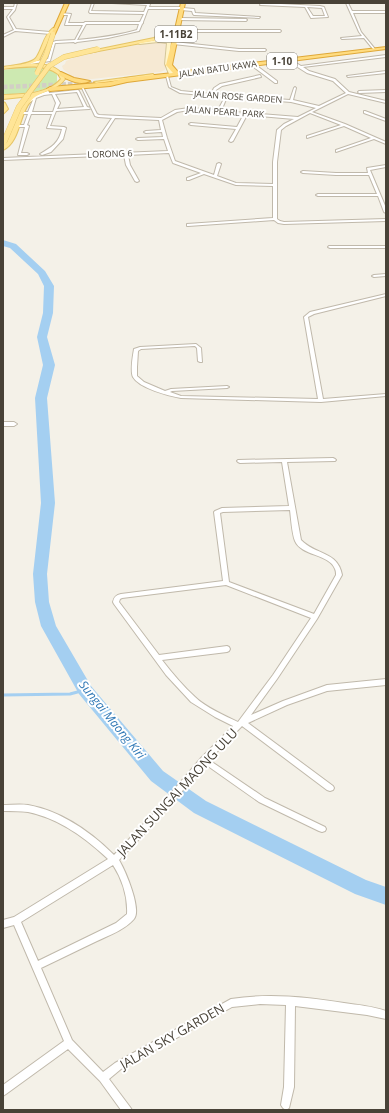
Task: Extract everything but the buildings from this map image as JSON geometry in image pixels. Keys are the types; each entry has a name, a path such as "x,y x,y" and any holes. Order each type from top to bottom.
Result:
{"highway":[{"path":"53,32 66,3"},
{"name":"1-11B2","path":"172,72 174,42 182,7"},
{"path":"167,41 162,39 168,37 174,42"},
{"name":"JALAN BATU KAWA","path":"153,75 374,48 385,48"},
{"name":"JALAN BATU KAWA","path":"127,80 172,72 385,48"},
{"path":"172,72 182,68 200,69"},
{"path":"60,73 73,80 85,81 153,75"},
{"path":"49,91 127,80"}],"main road":[{"path":"140,43 164,36 176,30"},
{"path":"3,68 31,63 39,58 53,32"},
{"path":"3,129 14,107 43,63 53,32"},
{"path":"3,145 9,142 26,104 37,94 49,91 62,82 63,79 56,65 67,57 127,45 167,41 170,43 167,60 172,72"},
{"path":"3,145 19,107 49,66 64,57 98,49 127,45"},
{"path":"14,66 41,66 60,73"},
{"name":"JALAN BATU KAWA","path":"127,80 96,82 153,75"},
{"path":"3,97 49,91"},
{"path":"3,104 5,109 3,112"}],"street":[{"path":"8,17 15,8 16,3"},
{"path":"93,3 90,12 146,13"},
{"path":"31,63 49,60 54,43 75,42 111,37 138,30 149,4 113,3"},
{"path":"347,3 360,32 374,48"},
{"path":"261,4 322,8 327,17 312,17 306,7"},
{"path":"148,8 182,7 194,10 194,14 259,17"},
{"path":"3,8 15,8"},
{"path":"352,12 386,12"},
{"path":"62,14 70,14 66,24 83,24 88,22 142,23"},
{"path":"3,17 8,17"},
{"path":"8,17 15,30"},
{"path":"179,19 246,20"},
{"path":"75,42 83,24"},
{"path":"3,36 15,30 53,32"},
{"path":"176,30 280,31"},
{"path":"342,38 364,38"},
{"path":"174,42 248,50 265,50"},
{"path":"300,67 386,56"},
{"path":"289,60 308,72 334,80 350,92 386,102"},
{"path":"252,64 276,82"},
{"name":"JALAN ROSE GARDEN","path":"172,72 170,87 180,92 212,96 291,101 318,107"},
{"path":"348,76 386,72"},
{"path":"212,96 215,89 221,85 260,76"},
{"path":"82,87 98,116 160,119 174,162 239,184 274,185"},
{"path":"291,101 295,88"},
{"path":"49,91 58,103 48,127 64,128 62,138 49,157"},
{"path":"26,104 49,91 78,91 86,108"},
{"path":"275,219 274,185 278,132 282,127 318,107 350,92 386,91"},
{"path":"219,111 226,97"},
{"path":"35,98 19,154 42,154 53,150 67,139 62,138"},
{"path":"21,113 55,112 93,108"},
{"name":"JALAN PEARL PARK","path":"160,119 182,110 219,111 298,118"},
{"path":"310,112 385,141"},
{"path":"365,112 386,120"},
{"path":"231,141 246,113"},
{"path":"99,140 114,117"},
{"path":"190,124 237,128"},
{"path":"308,136 344,125"},
{"path":"15,126 26,126"},
{"path":"146,132 163,131"},
{"path":"138,138 165,138"},
{"path":"337,151 374,138"},
{"name":"LORONG 6","path":"3,158 170,152"},
{"path":"126,154 128,165 137,181"},
{"path":"215,177 219,164"},
{"path":"386,166 368,169 386,212"},
{"path":"303,172 370,174"},
{"path":"188,179 203,173"},
{"path":"318,195 379,195"},
{"path":"188,225 275,219 279,222 386,220"},
{"path":"330,247 386,246"},
{"path":"374,276 386,275"},
{"path":"321,400 306,317 312,314 386,295"},
{"path":"200,361 199,348 196,345 140,348 136,350 136,377 164,393 181,397 321,400 386,395"},
{"path":"164,393 171,390 227,387"},
{"path":"3,424 14,424"},
{"path":"240,461 333,460"},
{"path":"240,724 275,677 315,617 339,575 340,568 336,562 301,545 298,541 291,508 284,461"},
{"path":"226,583 217,512 222,510 291,508"},
{"path":"315,617 226,583 121,596 117,598 116,602 168,672 194,700 216,715 240,724 330,788"},
{"path":"158,658 227,649"},
{"name":"JALAN SUNGAI MAONG ULU","path":"3,924 16,920 114,860 158,814 204,760 240,724 285,702 327,688 386,682"},
{"path":"204,760 262,800 322,829"},
{"path":"3,808 33,810 73,827 114,860 131,900 131,916 119,926 36,966"},
{"path":"16,920 69,1043 103,1078 127,1110"},
{"name":"JALAN SKY GARDEN","path":"103,1078 118,1066 231,1003 247,1000 292,1002 336,1006 378,1012 386,1015"},
{"path":"286,1105 289,1087 292,1002"},
{"path":"3,1091 69,1043"}],"shaded area":[{"path":"153,42 167,42 168,44 166,67 165,70 160,72 77,80 63,69 62,66 66,61 78,56"}],"green space":[{"path":"21,68 49,70 57,74 57,82 52,86 39,90 3,95 3,70"}],"waterway":[{"name":"Sungai Maong Kiri","path":"3,243 13,246 42,273 49,286 48,313 42,337 49,365 41,398 48,503 40,574 42,602 49,626 85,690 157,776 200,807 362,888 386,896"},
{"path":"3,695 70,694 85,690"}],"tunnel":[{"path":"3,87 97,83"}]}
